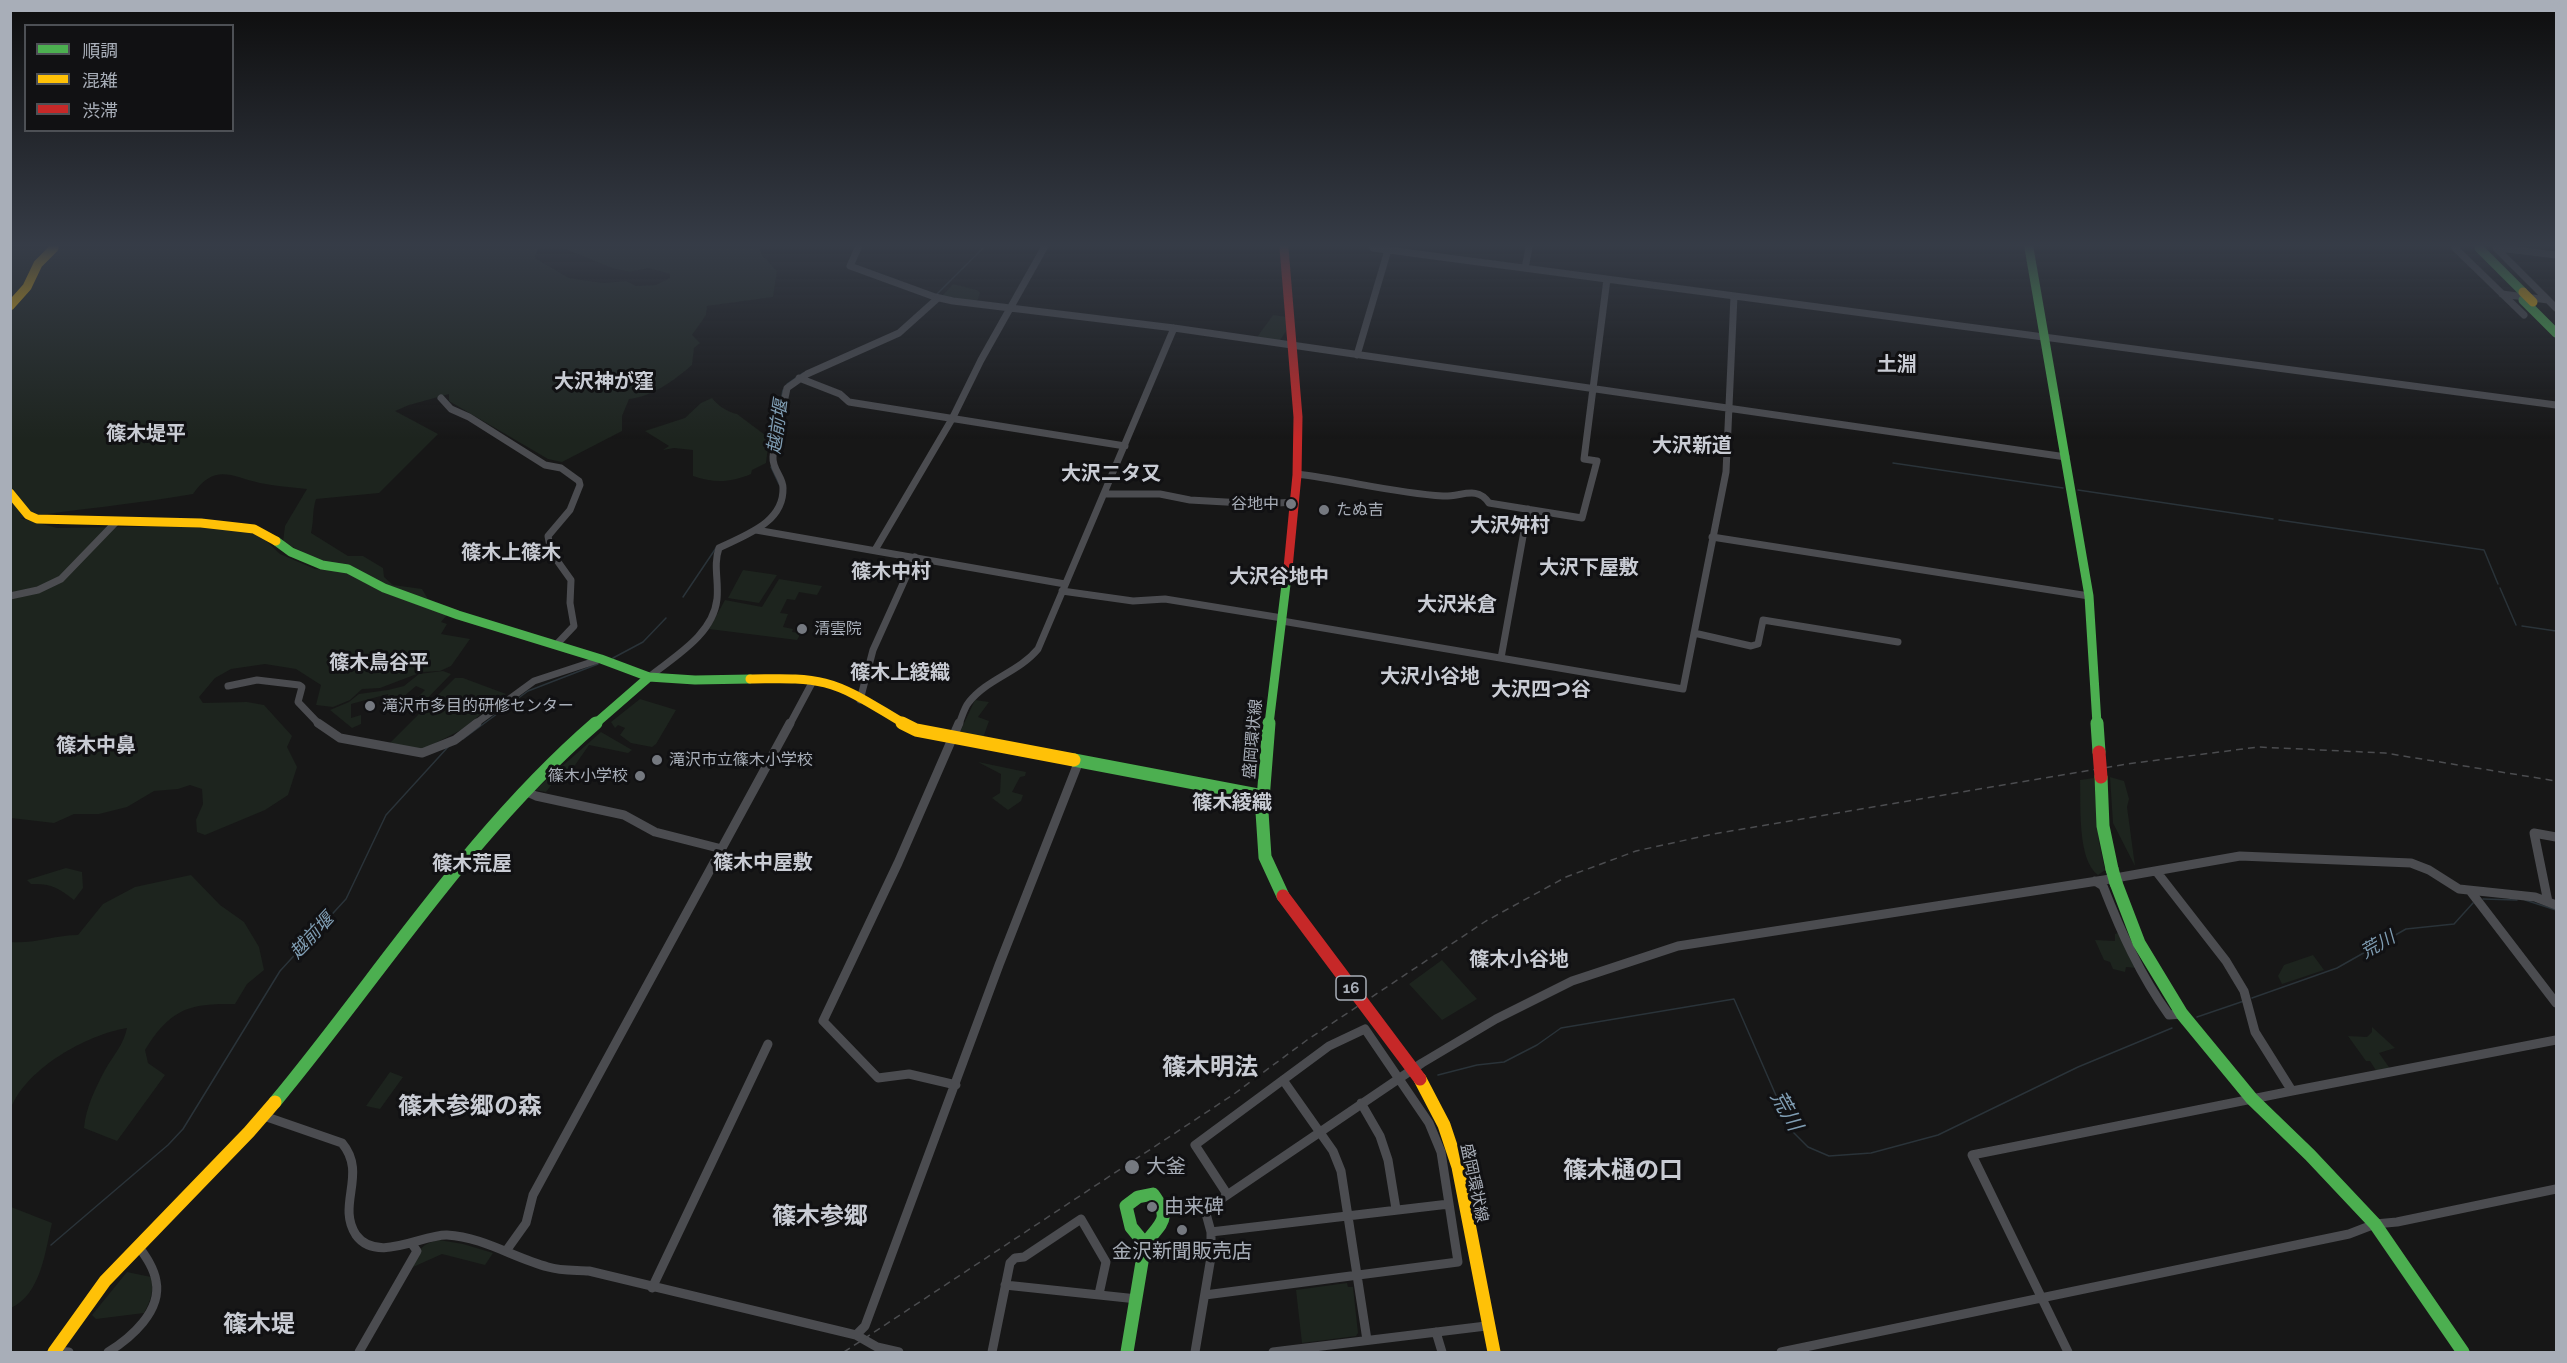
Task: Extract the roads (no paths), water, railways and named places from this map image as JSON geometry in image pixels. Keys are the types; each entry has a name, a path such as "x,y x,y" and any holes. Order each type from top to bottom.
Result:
{"main road":[{"name":"盛岡環状線","path":"1290,312 1299,408 1296,502 1272,690 1263,796 1266,860 1283,896 1420,1079 1442,1120 1455,1158 1486,1326 1494,1353"},
{"path":"2040,312 2089,596 2103,826 2116,883 2139,943 2182,1014 2252,1099 2375,1224 2463,1353"},
{"path":"2537,312 2556,333"},
{"path":"2541,312 2556,324"},
{"path":"10,493 28,515 38,519 201,523 254,529 264,533 291,552 322,565 348,569 384,588 602,658 650,677 813,681 840,688 916,730 1263,796"},
{"path":"54,1352 105,1281 264,1116 353,1007 472,851 525,790 577,740 650,677"},
{"path":"1127,1353 1145,1244 1164,1218 1164,1209 1153,1194 1137,1196 1126,1206 1125,1214 1136,1236 1145,1244"}],"street":[{"path":"650,677 685,648 710,621 717,597 714,560 718,548 756,530 776,512 782,496 782,481 773,468 773,458 787,388 799,378 899,333 922,312"},
{"path":"876,550 952,419 1009,312"},
{"path":"1053,312 2066,457"},
{"path":"1357,355 1370,312"},
{"path":"1297,474 1444,496 1478,493 1483,495 1489,503 1582,518 1597,461 1584,459 1603,312"},
{"path":"756,530 915,557 1133,601 1165,599 1683,689 1726,472 1733,312"},
{"path":"1852,312 2556,405"},
{"path":"2520,312 2524,315"},
{"path":"956,1085 909,1074 878,1078 823,1021 898,863 968,703 975,695 1035,654 1174,328"},
{"path":"799,378 840,394 849,402 1125,446"},
{"path":"441,398 451,409 469,417 545,465 561,468 579,481 580,485 570,510 548,536 551,552 568,573 572,585 570,603 574,626 556,645"},
{"path":"1105,494 1160,494 1190,500 1261,504 1296,502"},
{"path":"1502,658 1528,509"},
{"path":"10,597 38,590 62,579 117,521"},
{"path":"1712,537 2089,596"},
{"path":"860,700 873,650 915,557"},
{"path":"1694,633 1751,646 1758,644 1763,620 1898,642"},
{"path":"228,686 257,680 299,685 302,687 298,702 317,719 322,727 340,738 422,753 455,740 512,695 534,681 602,658"},
{"path":"506,1251 526,1222 533,1195 813,681"},
{"path":"856,1335 865,1326 999,964 1079,761"},
{"path":"525,790 536,795 624,815 655,832 722,849"},
{"path":"2552,903 2534,833 2556,837"},
{"path":"1195,1353 1211,1257 1211,1232 1205,1210 1431,1057 1531,1001 1572,981 1678,946 2240,856 2411,863 2429,870 2474,897 2556,1003"},
{"path":"2156,871 2226,961 2247,998 2255,1032 2292,1091"},
{"path":"2095,881 2103,886 2127,945 2162,1006 2169,1016 2182,1014"},
{"path":"2474,897 2535,897 2552,903"},
{"path":"1204,1294 1458,1262 1441,1152 1429,1123 1365,1029 1329,1046 1195,1145 1227,1194"},
{"path":"2068,1353 1972,1155 2556,1040"},
{"path":"652,1288 768,1044"},
{"path":"1284,1080 1333,1151 1341,1171 1367,1340"},
{"path":"1361,1103 1380,1136 1388,1160 1396,1209"},
{"path":"264,1116 342,1143 350,1150 354,1158 348,1203 356,1234 371,1244 394,1248 436,1235 447,1236 506,1251 546,1267 590,1271 652,1288 856,1335 877,1347 899,1353"},
{"path":"1781,1353 2349,1234 2375,1224 2397,1222 2556,1188"},
{"path":"1211,1232 1449,1204"},
{"path":"992,1353 1010,1263 1015,1258 1024,1257 1081,1219 1106,1262 1099,1294"},
{"path":"359,1353 417,1251 412,1244"},
{"path":"108,1353 133,1335 154,1300 157,1286 153,1270 139,1246"},
{"path":"1005,1285 1137,1299"},
{"path":"1273,1353 1486,1326"},
{"path":"1437,1332 1442,1353"},
{"path":"54,1352 69,1353"}],"waterway":[{"name":"越前堰","path":"787,384 803,373"},
{"name":"越前堰","path":"780,406 783,390"},
{"path":"1893,463 2063,488"},
{"name":"越前堰","path":"771,467 779,484"},
{"path":"2078,490 2273,519"},
{"path":"2279,520 2484,550 2498,584"},
{"name":"越前堰","path":"683,597 716,548"},
{"path":"2500,588 2516,625"},
{"path":"613,658 643,642 666,618"},
{"path":"2522,626 2556,631"},
{"name":"越前堰","path":"463,739 528,691 598,664"},
{"name":"越前堰","path":"51,1245 168,1145 183,1129 280,971 346,899 386,815 448,747"},
{"name":"荒川","path":"2483,899 2517,900"},
{"name":"荒川","path":"2525,900 2556,910"},
{"name":"荒川","path":"2252,998 2337,968 2406,929 2454,924 2473,903"},
{"name":"荒川","path":"1438,1075 1477,1065 1504,1062 1537,1045 1561,1028 1734,999 1791,1130 1808,1147 1829,1156 1871,1153 1938,1135 2078,1067 2172,1028"},
{"name":"荒川","path":"2197,1017 2244,1001"}],"railway":[{"path":"844,1352 1234,1094 1307,1040 1486,921 1566,877 1636,851 1713,834 2127,764 2258,747 2385,753 2556,781"}],"place":[{"name":"谷地中","path":"1291,504"},
{"name":"たぬ吉","path":"1324,510"},
{"name":"清雲院","path":"802,629"},
{"name":"滝沢市多目的研修センター","path":"370,706"},
{"name":"滝沢市立篠木小学校","path":"657,760"},
{"name":"篠木小学校","path":"640,776"},
{"name":"大釜","path":"1132,1167"},
{"name":"由来碑","path":"1152,1207"},
{"name":"金沢新聞販売店","path":"1182,1230"}],"district":[{"name":"土淵","path":"1897,365"},
{"name":"大沢神が窪","path":"604,382"},
{"name":"篠木堤平","path":"146,434"},
{"name":"大沢新道","path":"1692,446"},
{"name":"大沢二タ又","path":"1111,474"},
{"name":"大沢舛村","path":"1510,526"},
{"name":"篠木上篠木","path":"511,553"},
{"name":"大沢下屋敷","path":"1589,568"},
{"name":"篠木中村","path":"891,572"},
{"name":"大沢谷地中","path":"1279,577"},
{"name":"大沢米倉","path":"1457,605"},
{"name":"篠木鳥谷平","path":"379,663"},
{"name":"篠木上綾織","path":"900,673"},
{"name":"大沢小谷地","path":"1430,677"},
{"name":"大沢四つ谷","path":"1541,690"},
{"name":"篠木中鼻","path":"96,746"},
{"name":"篠木綾織","path":"1232,803"},
{"name":"篠木中屋敷","path":"763,863"},
{"name":"篠木荒屋","path":"472,864"},
{"name":"篠木小谷地","path":"1519,960"},
{"name":"篠木明法","path":"1210,1068"},
{"name":"篠木参郷の森","path":"470,1107"},
{"name":"篠木樋の口","path":"1623,1171"},
{"name":"篠木参郷","path":"820,1217"},
{"name":"篠木堤","path":"259,1325"}]}
